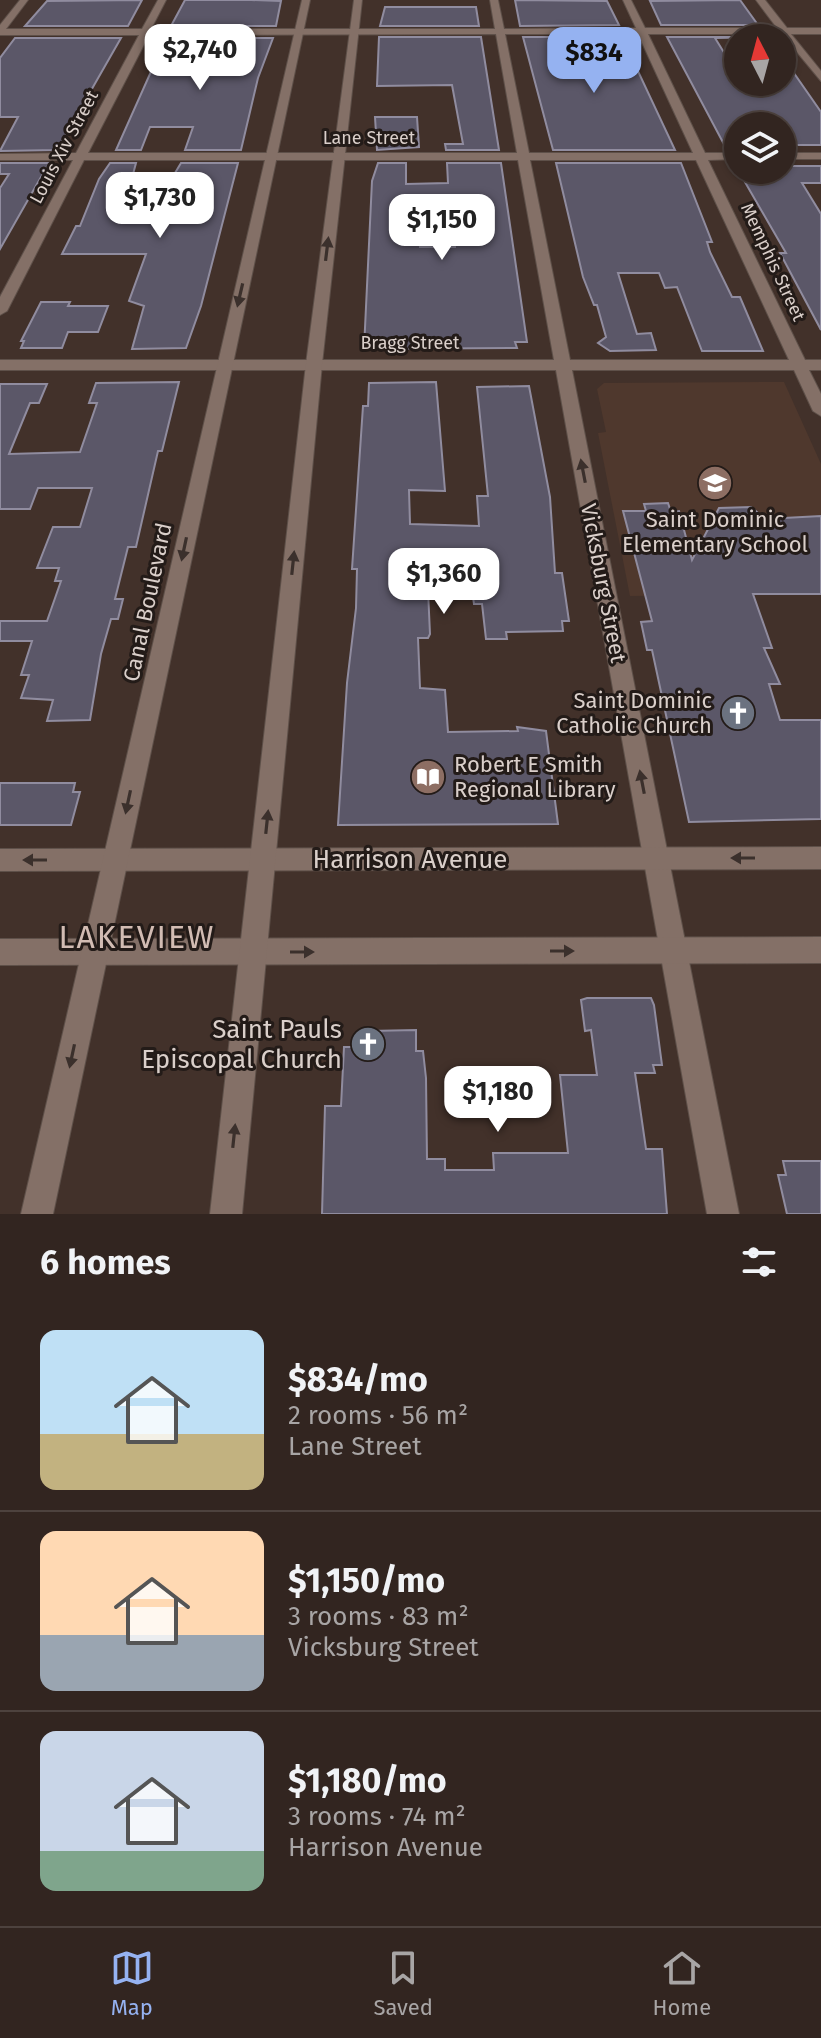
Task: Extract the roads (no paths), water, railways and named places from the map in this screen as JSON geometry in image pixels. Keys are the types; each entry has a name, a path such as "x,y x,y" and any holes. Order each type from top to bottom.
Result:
{"street":[{"path":"0,31 24,0"},
{"name":"Louis Xiv Street","path":"0,311 162,0"},
{"name":"Canal Boulevard","path":"37,1214 306,0"},
{"path":"226,1214 314,364 358,0"},
{"name":"Vicksburg Street","path":"494,0 723,1214"},
{"name":"Memphis Street","path":"627,0 821,411"},
{"path":"760,0 779,24"},
{"path":"0,31 724,31"},
{"path":"796,31 821,31"},
{"path":"796,45 821,78"},
{"name":"Lane Street","path":"0,157 724,156"},
{"path":"796,156 821,156"},
{"name":"Bragg Street","path":"0,365 821,365"},
{"name":"Harrison Avenue","path":"0,860 821,858"},
{"path":"0,952 821,950"}],"place":[{"name":"Saint Dominic Elementary School","path":"715,483"},
{"name":"Saint Dominic Catholic Church","path":"738,713"},
{"name":"Robert E Smith Regional Library","path":"428,777"},
{"name":"Saint Pauls Episcopal Church","path":"368,1044"}],"district":[{"name":"LAKEVIEW","path":"137,937"}]}
